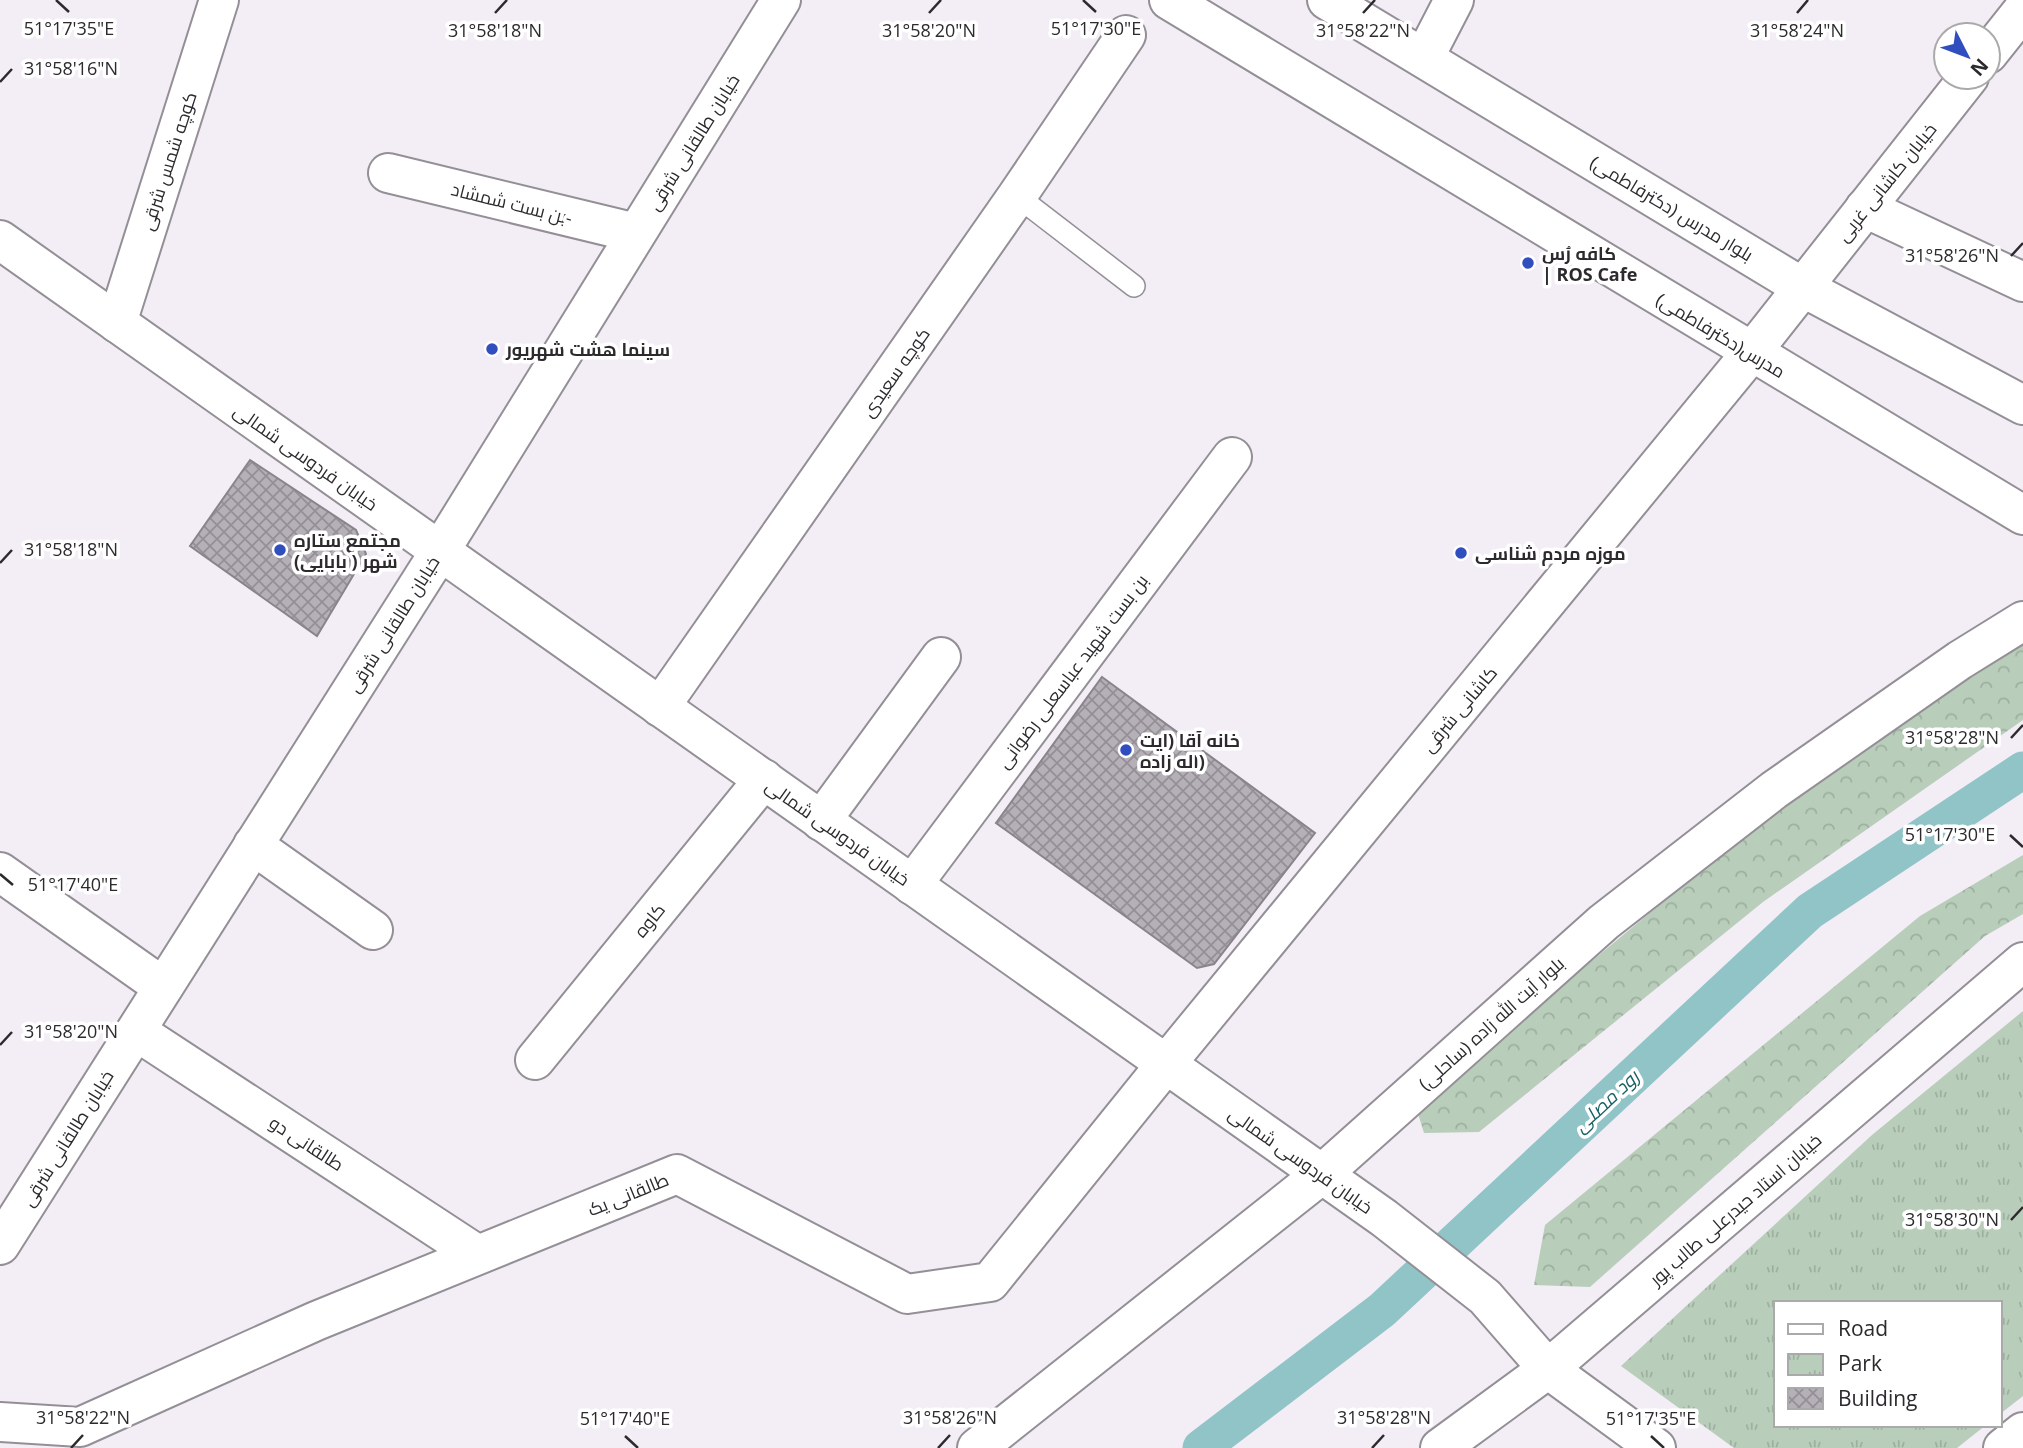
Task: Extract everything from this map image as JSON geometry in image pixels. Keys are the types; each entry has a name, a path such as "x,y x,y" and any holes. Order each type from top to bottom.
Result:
{"street":[{"name":"کوچه شمس شرقی","path":"117,323 219,0"},
{"name":"خیابان طالقانی شرقی","path":"0,1245 440,551 781,0"},
{"name":"مدرس(دکترفاطمی)","path":"1169,0 2023,515"},
{"name":"بلوار مدرس (دکترفاطمی)","path":"1327,0 1802,287 2023,405"},
{"path":"1424,58 1454,0"},
{"path":"2002,36 2023,10"},
{"name":"کوچه سعیدی","path":"660,707 1017,196 1126,35"},
{"name":"خیابان کاشانی غربی","path":"1751,353 1958,91"},
{"name":"بن بست شمشاد-","path":"388,173 636,233"},
{"path":"1865,208 2023,282"},
{"name":"خیابان فردوسی شمالی","path":"0,240 1384,1218 1485,1297 1548,1369 1656,1448"},
{"name":"کاشانی شرقی","path":"1166,1064 1751,353"},
{"name":"بن بست شهید عباسعلی رضوانی","path":"912,885 1232,457"},
{"name":"بلوار آیت الله زاده (ساحلی)","path":"977,1448 1322,1174 1615,914 1774,790 1960,660 2023,621"},
{"path":"821,821 941,657"},
{"name":"کاوه","path":"535,1060 764,779"},
{"path":"253,845 373,930"},
{"path":"0,872 163,987"},
{"name":"خیابان استاد حیدرعلی طالب پور","path":"1440,1448 1548,1369 2023,961"},
{"name":"طالقانی دو","path":"136,1031 478,1255"},
{"name":"طالقانی یک","path":"0,1422 80,1427 316,1321 677,1174 907,1294 990,1282 1166,1064"},
{"path":"2003,1448 2023,1432"}],"lane":[{"path":"1017,196 1134,286"}],"green space":[{"path":"2023,636 2023,720 1763,902 1479,1132 1424,1133 1416,1107 1788,798"},
{"path":"2023,855 2023,914 1985,936 1590,1287 1534,1285 1545,1225 1920,916"},
{"path":"2023,1011 2023,1396 2002,1412 2002,1301 1774,1301 1774,1427 1983,1427 1957,1448 1734,1448 1621,1366 1872,1135"}],"building":[{"name":"مجتمع ستاره شهر ( بابایی)","path":"250,460 356,530 366,554 317,636 190,546"},
{"name":"خانه آقا (ایت اله زاده)","path":"1102,677 1315,833 1214,964 1197,968 996,823"}],"waterway":[{"name":"رود مصلی","path":"1201,1448 1382,1310 1810,911 2023,770"}],"place":[{"name":"کافه رُس | ROS Cafe","path":"1528,263"},
{"name":"سینما هشت شهریور","path":"492,349"},
{"name":"مجتمع ستاره شهر ( بابایی)","path":"280,550"},
{"name":"موزه مردم شناسی","path":"1461,553"},
{"name":"خانه آقا (ایت اله زاده)","path":"1126,750"}]}
